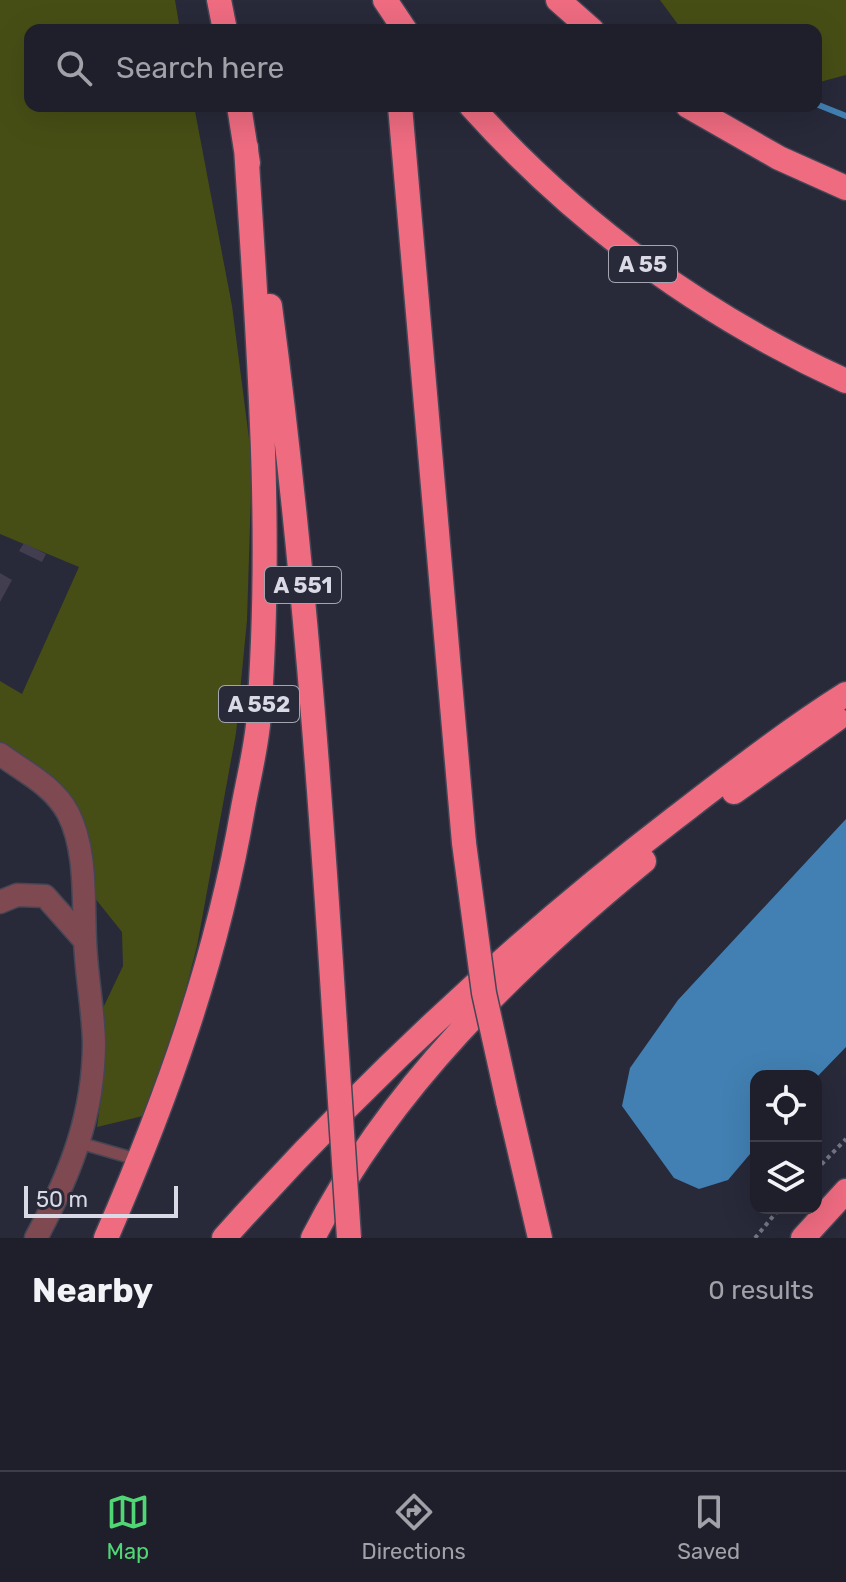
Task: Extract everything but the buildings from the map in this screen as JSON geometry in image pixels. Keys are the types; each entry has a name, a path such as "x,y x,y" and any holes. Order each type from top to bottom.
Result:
{"highway":[{"path":"219,0 224,24"},
{"path":"385,0 389,24"},
{"path":"385,0 401,24"},
{"path":"558,0 585,24"},
{"name":"A 551","path":"240,112 297,517 321,796 349,1238"},
{"name":"A 55","path":"477,112 538,177 643,264 714,313 784,353 846,381"},
{"path":"698,112 779,158 846,188"},
{"path":"401,115 464,843 484,993 540,1238"},
{"name":"A 552","path":"106,1238 140,1161 180,1055 218,931 258,728 266,483 246,147"},
{"path":"224,1238 369,1086 539,928 626,855 787,731 846,694"},
{"path":"313,1238 340,1185 369,1142 442,1050 511,980 642,863 846,713"},
{"path":"803,1238 846,1191"}],"street":[{"path":"0,754 50,789 69,814 83,884 94,1042 88,1111 63,1188 36,1238"},
{"path":"0,902 17,895 45,896 85,941"}],"lane":[{"path":"80,1143 140,1161"}],"path":[{"path":"822,1164 846,1139"},
{"path":"755,1238 775,1214"}],"green space":[{"path":"0,0 175,0 179,24 24,24 24,112 195,112 232,306 252,462 247,620 236,733 197,946 171,1047 147,1115 97,1127 104,1075 103,1008 123,966 122,932 90,892 80,830 0,745 0,681 22,694 79,567 0,534"},
{"path":"660,0 846,0 846,75 822,81 822,24 678,24"}],"water":[{"path":"846,819 846,1047 822,1072 750,1070 750,1154 728,1180 699,1189 674,1178 622,1106 630,1068 678,1000"}],"waterway":[{"path":"822,106 846,116"}]}
